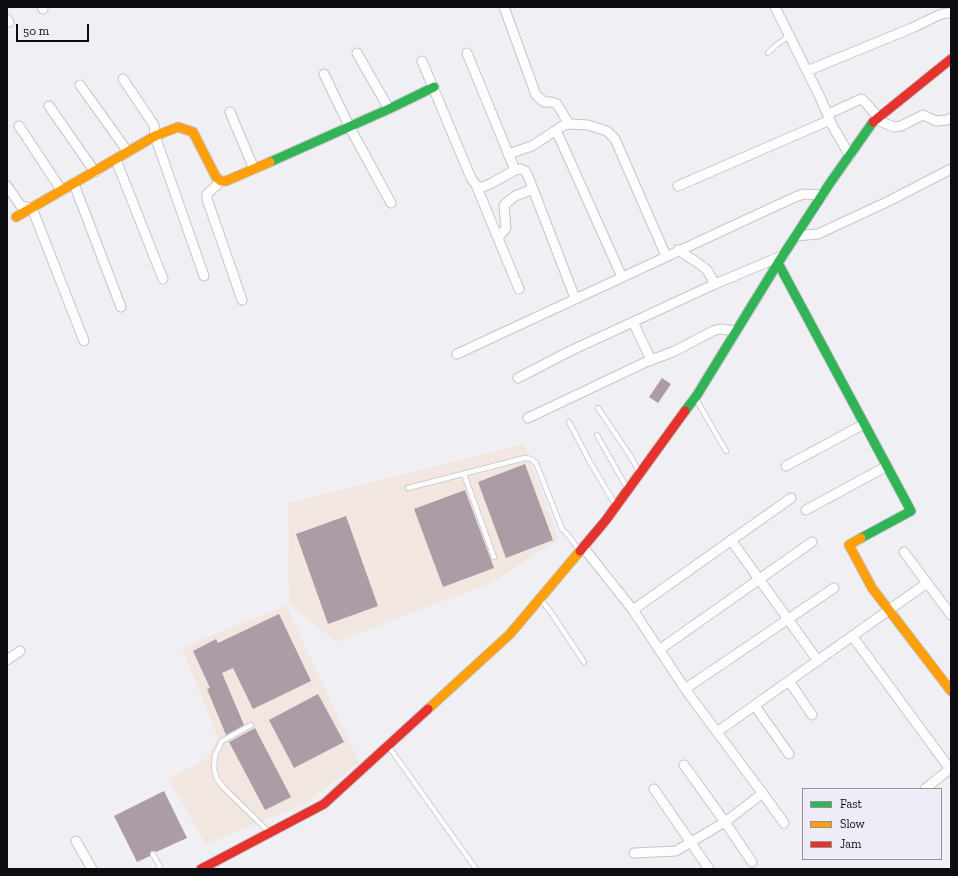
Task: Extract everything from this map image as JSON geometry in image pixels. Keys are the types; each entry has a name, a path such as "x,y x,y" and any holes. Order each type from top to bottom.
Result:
{"main road":[{"path":"201,869 270,834 324,804 510,634 616,506 695,397 778,263 872,123 951,59"},
{"path":"16,217 165,131 178,128 187,129 193,132 216,177 221,181 226,181 434,87"},
{"path":"778,263 911,511 848,545 872,588 951,692"}],"street":[{"path":"504,7 536,96 544,102 557,104 569,124"},
{"path":"775,7 829,117 850,156"},
{"path":"807,72 912,28 948,11"},
{"path":"357,53 388,109"},
{"path":"467,53 515,170"},
{"path":"422,61 519,289"},
{"path":"324,74 349,126 391,203"},
{"path":"123,79 154,125 155,136 204,276"},
{"path":"80,85 128,152"},
{"path":"678,186 829,117 861,99 878,119 894,127 901,126 923,115 936,121 951,118"},
{"path":"49,106 95,172"},
{"path":"230,112 254,169"},
{"path":"508,154 532,146 564,125 588,125 602,128 615,139 666,256"},
{"path":"19,126 62,191"},
{"path":"556,130 622,277"},
{"path":"116,160 163,279"},
{"path":"476,185 479,187 488,185 515,170 520,169 525,171 575,298"},
{"path":"796,236 818,234 889,202 951,169"},
{"path":"221,181 207,194 207,200 242,300"},
{"path":"74,184 121,307"},
{"path":"7,186 21,206 32,208 84,341"},
{"path":"498,238 506,228 504,205 515,196 533,189"},
{"path":"457,354 678,250 795,197 808,194 823,195"},
{"path":"678,250 707,270 715,284"},
{"path":"518,378 553,359 715,284 784,255"},
{"path":"633,322 650,360"},
{"path":"528,418 650,360 675,351 713,331 720,329 736,331"},
{"path":"786,466 864,424"},
{"path":"806,510 887,466"},
{"path":"633,610 791,498"},
{"path":"731,540 818,661"},
{"path":"659,650 812,542"},
{"path":"581,549 633,610 685,690 763,793 784,824"},
{"path":"904,552 951,615"},
{"path":"717,732 853,637 927,583"},
{"path":"685,690 788,618 834,588"},
{"path":"853,637 951,768 926,788"},
{"path":"7,660 20,651"},
{"path":"789,681 812,716"},
{"path":"755,706 789,754"},
{"path":"684,765 752,862"},
{"path":"654,789 690,844 709,869"},
{"path":"634,853 676,851 725,822 763,793"},
{"path":"76,841 92,869"}],"lane":[{"path":"768,53 789,36"},
{"path":"695,397 726,451"},
{"path":"598,408 631,457 639,474"},
{"path":"569,422 616,506"},
{"path":"597,435 628,489"},
{"path":"408,488 524,458 531,459 536,463 562,529 581,549"},
{"path":"464,474 494,556"},
{"path":"539,599 550,611 584,662"},
{"path":"251,725 222,741 215,755 214,769 217,779 224,788 270,834"},
{"path":"388,745 476,869"},
{"path":"153,854 161,869"}],"shaded area":[{"path":"524,444 559,539 491,583 336,642 289,604 288,503"},
{"path":"286,605 359,762 303,805 206,844 168,779 206,759 218,738 182,648"}],"building":[{"path":"662,378 671,384 658,403 649,397"},
{"path":"525,464 553,540 506,558 478,482"},
{"path":"465,490 494,568 443,587 414,509"},
{"path":"346,516 378,606 328,624 296,534"},
{"path":"279,614 311,681 253,709 233,668 222,673 244,725 226,735 207,689 210,688 193,651 216,639 218,643"},
{"path":"318,694 344,742 294,768 269,720"},
{"path":"255,728 291,797 265,810 229,742"},
{"path":"164,791 187,838 156,852 152,851 150,852 150,856 137,862 114,816"}],"traffic: fast":[{"path":"270,162 389,109 434,87"},
{"path":"685,411 697,395 778,263 830,183 873,122"},
{"path":"778,263 911,511 861,538"}],"traffic: slow":[{"path":"16,217 155,136 178,127 193,132 216,177 221,181 226,181 270,162"},
{"path":"861,538 849,545 872,588 951,691"},
{"path":"428,709 510,634 580,551"}],"traffic: jam":[{"path":"873,122 951,59"},
{"path":"580,551 606,520 685,411"},
{"path":"201,869 324,804 428,709"}]}
